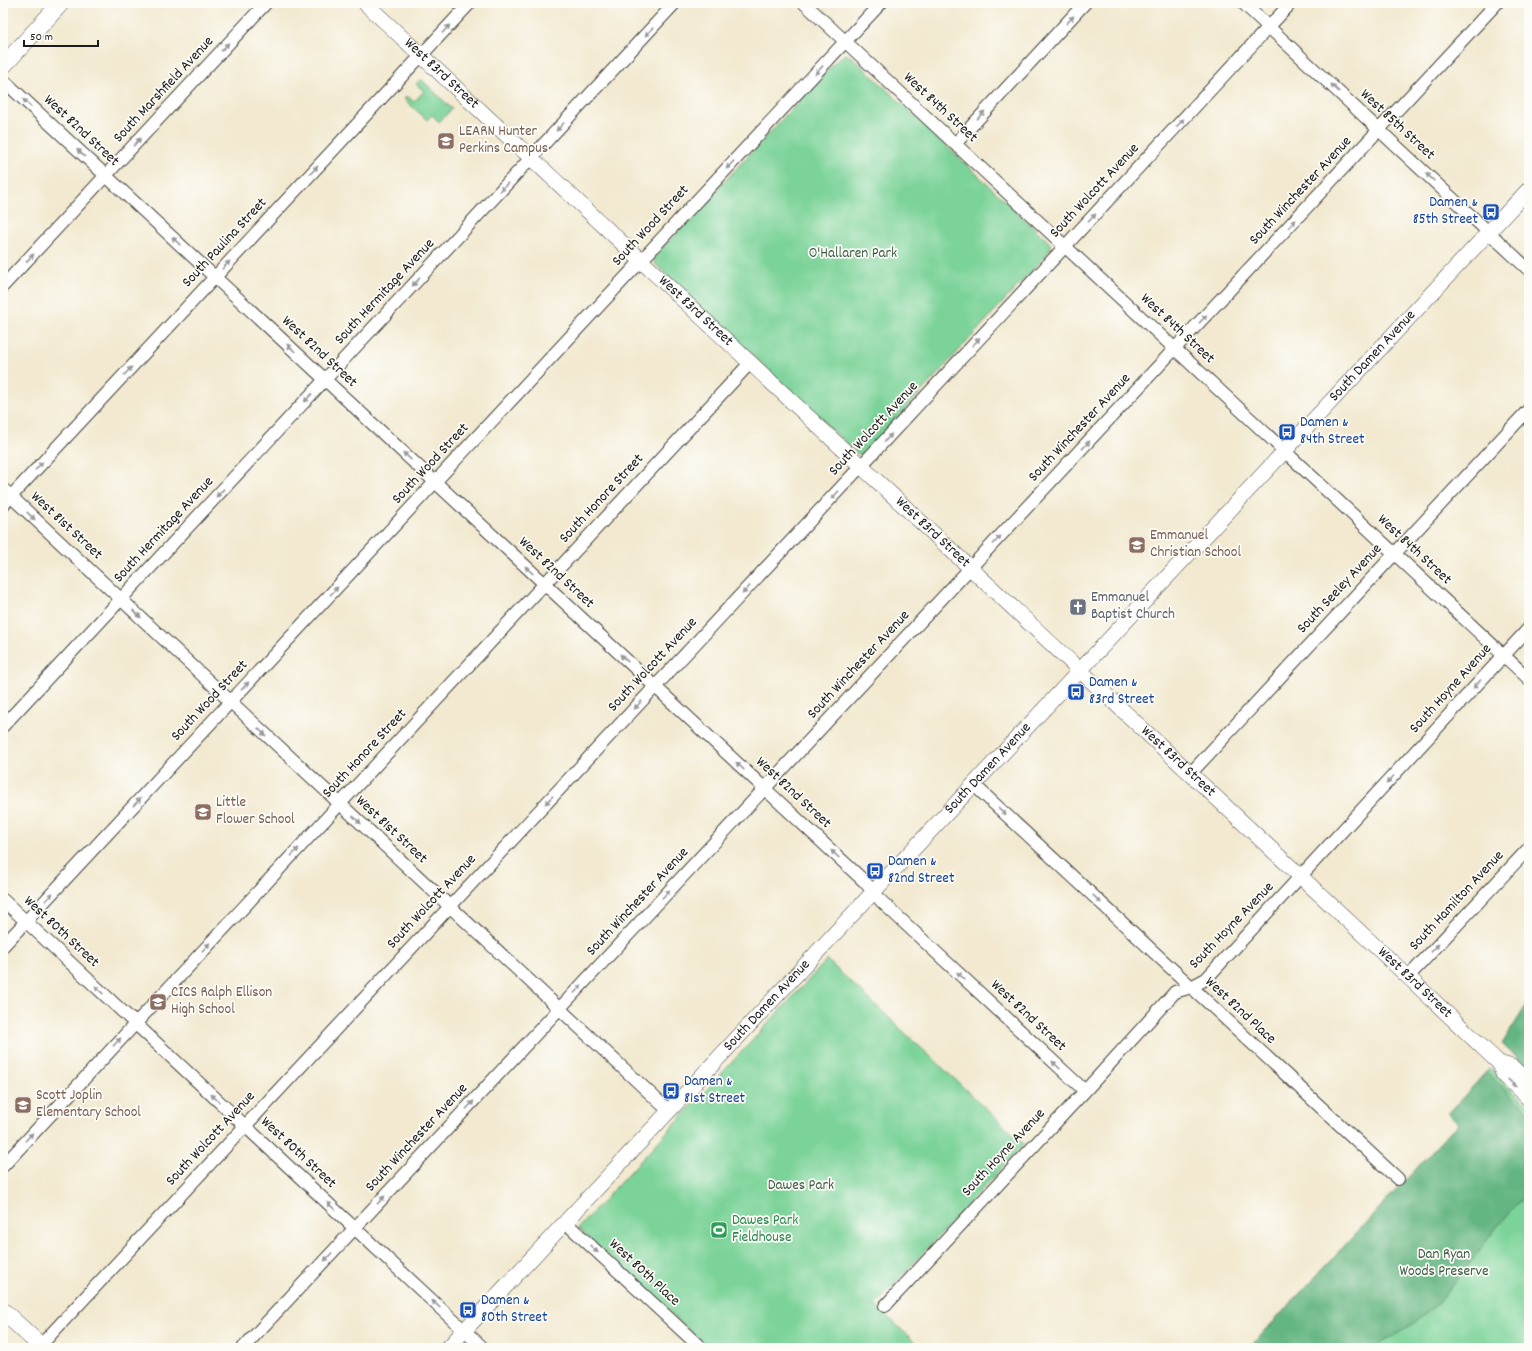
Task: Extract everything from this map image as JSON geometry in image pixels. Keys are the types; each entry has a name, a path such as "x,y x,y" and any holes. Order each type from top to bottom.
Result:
{"main road":[{"path":"3,66 61,3"},
{"path":"3,1311 40,1347"}],"street":[{"name":"South Marshfield Avenue","path":"3,286 266,3"},
{"name":"West 83rd Street","path":"365,3 1499,1063 1512,1067 1529,1083"},
{"name":"South Paulina Street","path":"6,497 215,277 470,3"},
{"name":"South Hermitage Avenue","path":"3,726 675,3"},
{"name":"West 84th Street","path":"804,3 1529,679"},
{"name":"South Wood Street","path":"3,946 881,3"},
{"path":"954,144 1085,3"},
{"name":"West 85th Street","path":"1243,3 1529,270"},
{"name":"South Wolcott Avenue","path":"40,1347 1291,3"},
{"name":"South Winchester Avenue","path":"243,1348 1498,3"},
{"name":"West 82nd Street","path":"3,80 864,881 872,892 1085,1091"},
{"name":"South Damen Avenue","path":"448,1348 1529,189"},
{"name":"South Honore Street","path":"3,1166 750,363"},
{"name":"South Seeley Avenue","path":"1190,774 1529,409"},
{"name":"West 81st Street","path":"6,497 121,599 669,1111"},
{"name":"South Hoyne Avenue","path":"885,1306 1175,992 1191,987 1206,979 1529,628"},
{"name":"West 82nd Place","path":"973,784 1398,1179"},
{"name":"South Hamilton Avenue","path":"1408,977 1529,848"},
{"name":"West 80th Street","path":"3,900 482,1348"},
{"name":"West 83rd Street","path":"1499,1063 1503,1074 1529,1099"},
{"name":"West 80th Place","path":"565,1222 701,1348"}],"green space":[{"name":"O'Hallaren Park","path":"846,54 853,58 1048,241 1051,246 1048,253 866,452 859,455 655,264 654,260 657,254 839,58"},
{"path":"421,79 452,109 439,122 432,115 427,120 404,99 407,96 414,102 424,91 416,84"},
{"name":"Dawes Park","path":"827,960 1024,1144 875,1305 921,1348 708,1348 578,1228"},
{"path":"1529,1001 1529,1069 1502,1044"},
{"name":"Dan Ryan Woods Preserve","path":"1489,1069 1529,1106 1529,1348 1249,1348 1458,1124 1448,1114"},
{"name":"Dan Ryan Woods Preserve","path":"1486,1072 1529,1112 1529,1189 1496,1228 1465,1270 1436,1305 1413,1325 1374,1348 1249,1348 1458,1124 1448,1114"}],"place":[{"name":"LEARN Hunter Perkins Campus","path":"446,141"},
{"name":"Damen & 85th Street","path":"1491,212"},
{"name":"Damen & 84th Street","path":"1287,432"},
{"name":"Emmanuel Christian School","path":"1137,545"},
{"name":"Emmanuel Baptist Church","path":"1078,607"},
{"name":"Damen & 83rd Street","path":"1076,692"},
{"name":"Little Flower School","path":"203,812"},
{"name":"Damen & 82nd Street","path":"875,871"},
{"name":"CICS Ralph Ellison High School","path":"158,1002"},
{"name":"Damen & 81st Street","path":"671,1091"},
{"name":"Scott Joplin Elementary School","path":"23,1105"},
{"name":"Dawes Park Fieldhouse","path":"719,1230"},
{"name":"Damen & 80th Street","path":"468,1310"}]}
